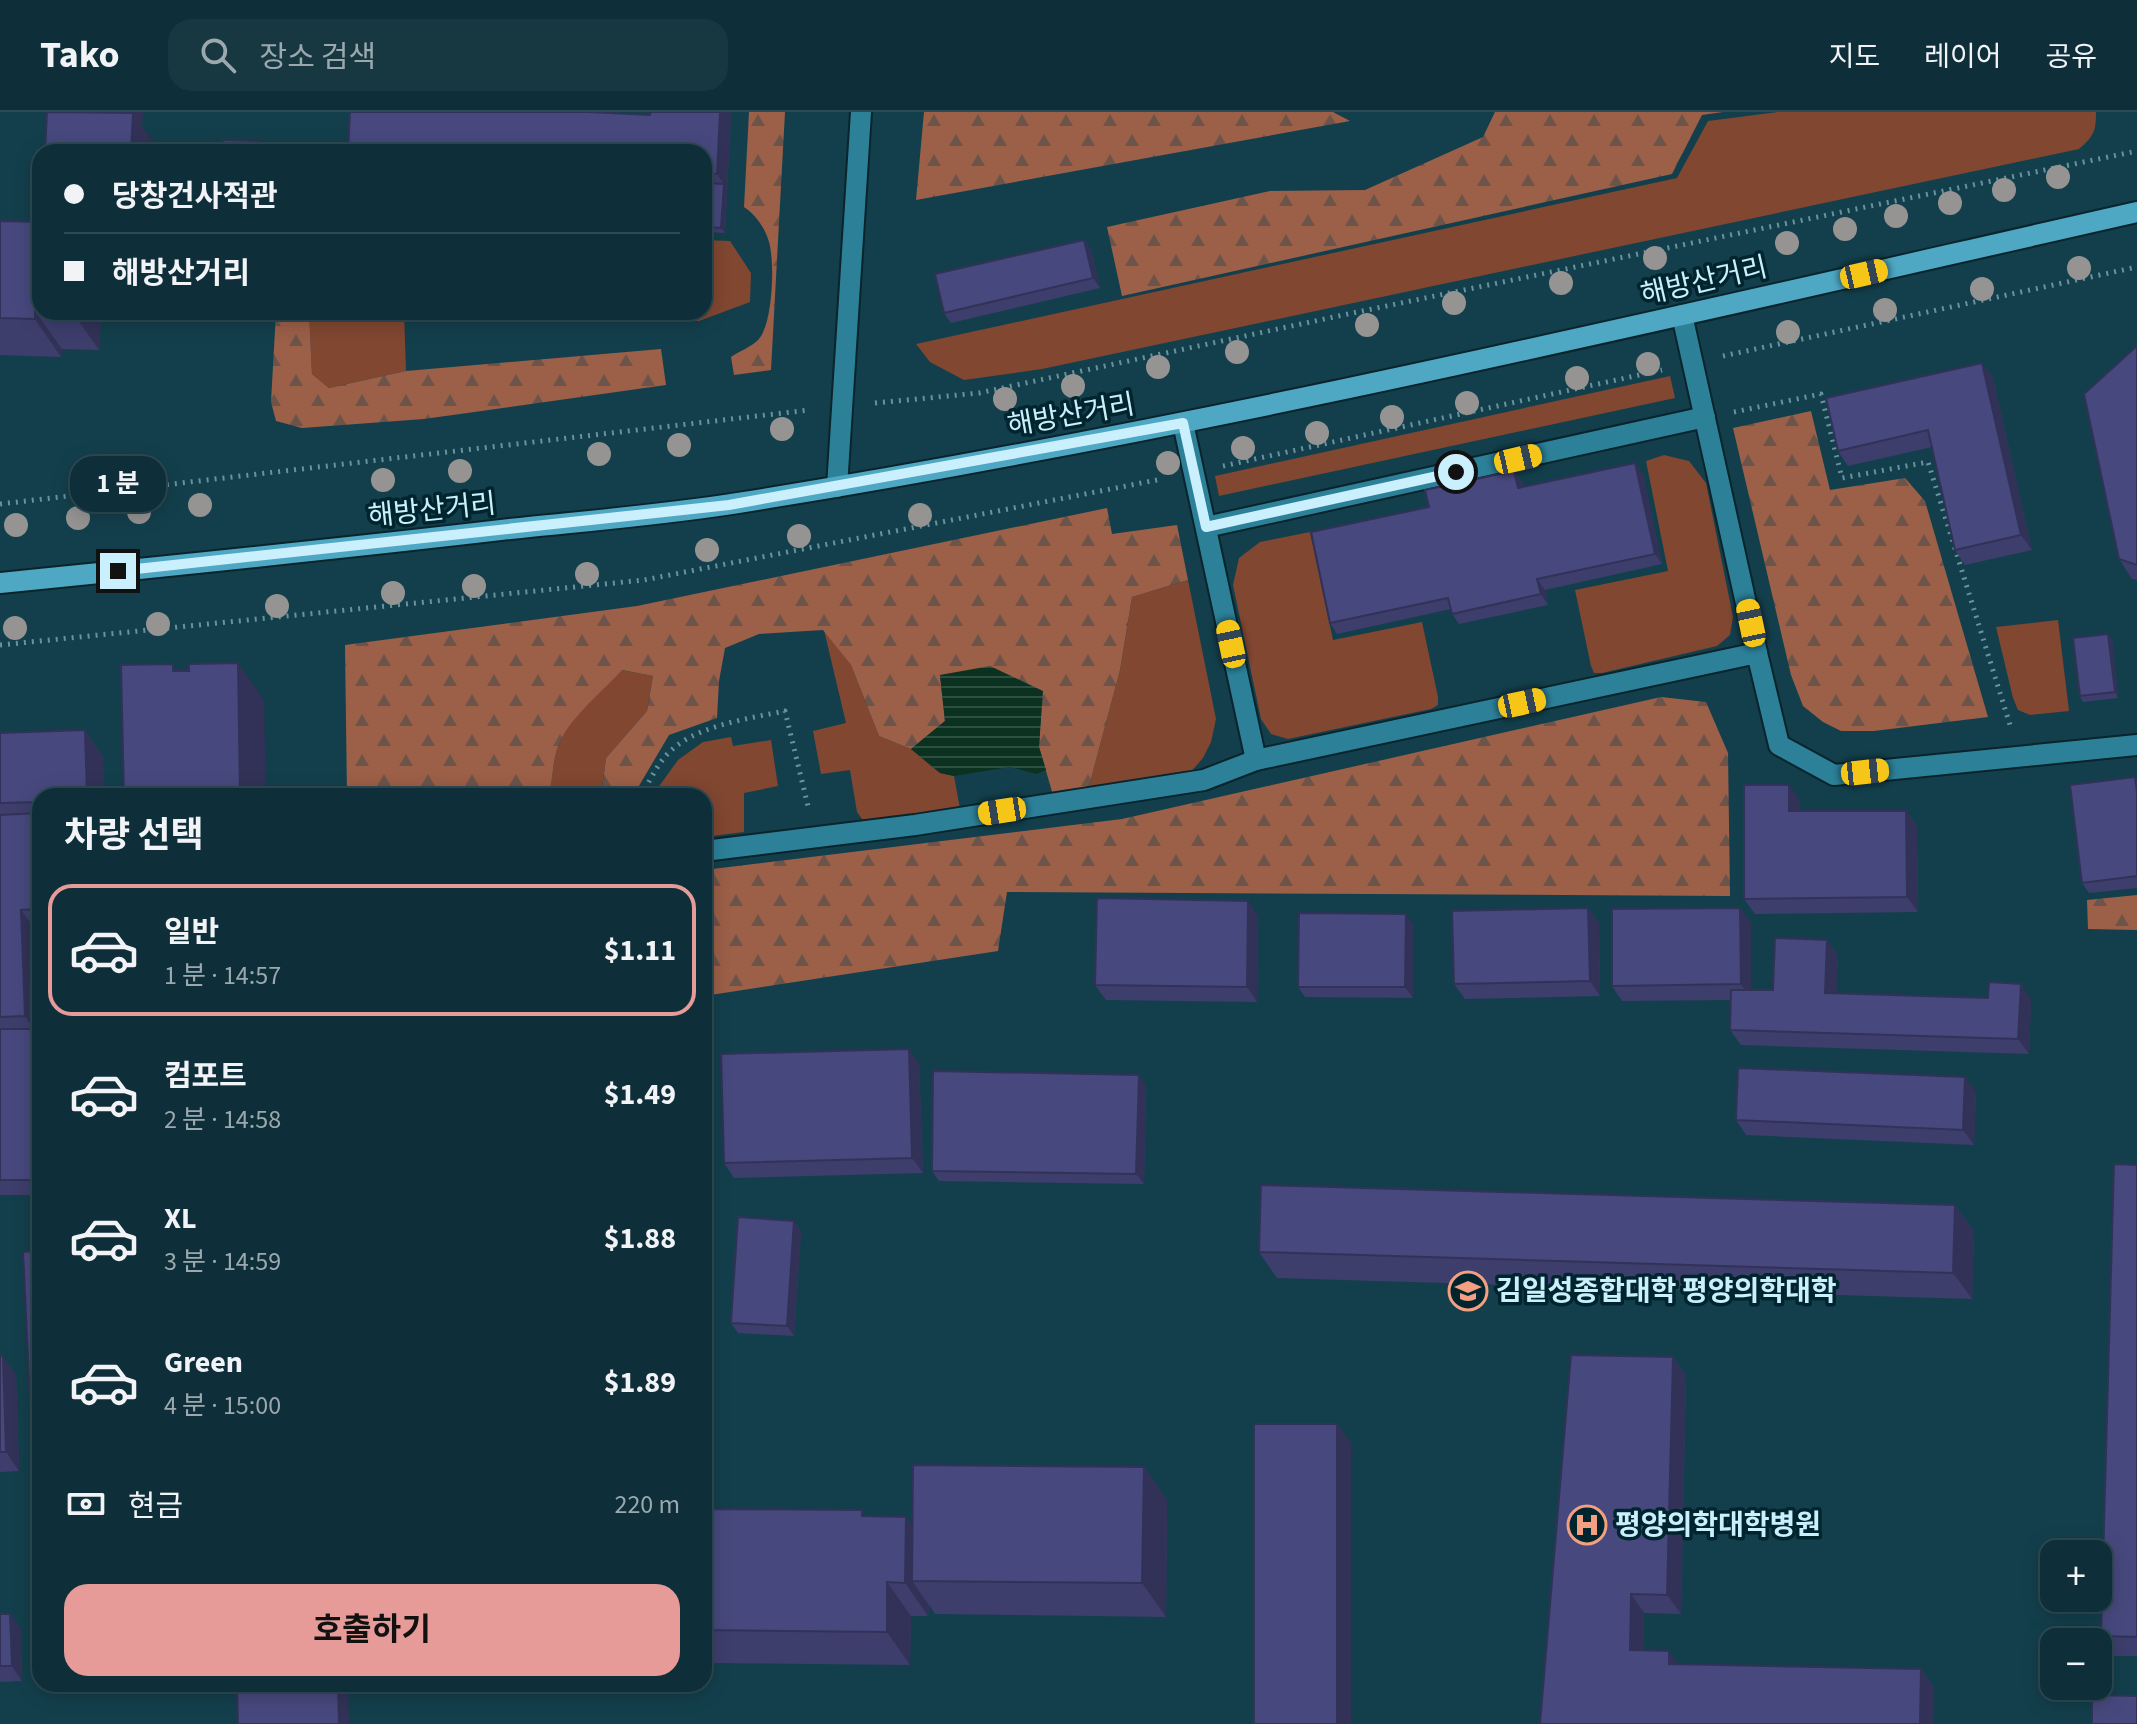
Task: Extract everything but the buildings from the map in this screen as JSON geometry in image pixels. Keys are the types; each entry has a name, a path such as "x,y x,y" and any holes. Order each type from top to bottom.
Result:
{"main road":[{"name":"해방산거리","path":"0,583 729,505 837,487 1183,423 2137,212"}],"lane":[{"path":"837,487 861,112"},
{"path":"1682,315 1779,745 1834,775 2137,745"},
{"path":"1206,527 1705,417"},
{"path":"1183,423 1256,760"},
{"path":"712,850 915,825 1204,780 1256,760 1757,653"}],"path":[{"path":"0,504 842,406 979,393 2137,151"},
{"path":"0,645 644,580 1123,488 2137,267"},
{"path":"1705,417 1821,394 1842,478 1928,462 2020,757"},
{"path":"646,788 665,756 697,733 785,711 801,781"}],"shaded area":[{"path":"1778,112 2096,112 2093,133 2079,149 1042,369 964,380 930,362 916,344 1677,178 1708,121"},
{"path":"712,240 730,241 751,273 750,302 712,316"},
{"path":"309,320 404,320 406,371 329,388 312,374"},
{"path":"1670,376 1675,398 1219,496 1215,476"},
{"path":"1664,455 1689,461 1706,483 1733,617 1730,635 1717,646 1594,673 1575,590 1668,571 1646,461"},
{"path":"1310,532 1333,640 1422,622 1438,705 1288,739 1271,734 1261,719 1233,585 1239,558 1260,542"},
{"path":"1188,580 1216,719 1211,742 1203,758 1189,774 1088,790 1120,670 1132,597"},
{"path":"2058,620 2069,711 2030,715 2018,710 2013,698 1996,627"},
{"path":"824,630 851,665 879,736 911,749 940,773 954,776 960,809 873,821 862,819 857,812 850,770 821,774 813,731 846,723"},
{"path":"990,666 1043,691 1039,747 1046,770 1036,774 1010,767 954,776 940,773 911,749 945,721 940,675"},
{"path":"621,670 653,676 647,711 606,758 602,788 550,788 560,742 583,709"},
{"path":"731,737 733,746 771,740 778,786 744,793 744,832 712,836 712,788 658,788 678,760 703,742"}],"green space":[{"path":"749,112 785,112 771,370 734,375 731,357 758,340 763,332 771,293 769,242 760,222 744,207"},
{"path":"924,112 1333,112 1350,121 916,200"},
{"path":"1495,112 1723,112 1702,115 1672,174 1122,296 1107,227 1270,191 1365,190 1483,137"},
{"path":"276,320 309,320 312,374 329,388 406,371 661,349 666,385 424,419 302,428 276,421 271,402"},
{"path":"1811,411 1830,490 1905,478 1925,501 1988,717 1874,731 1841,731 1803,706 1791,675 1733,428"},
{"path":"1107,508 1112,534 1177,525 1188,580 1132,597 1120,670 1088,790 1053,795 1039,747 1042,691 940,675 945,721 911,749 879,736 851,665 823,630 759,634 725,648 717,718 669,735 638,788 602,788 606,758 647,711 653,676 622,670 566,731 556,753 550,788 347,788 345,645 637,606"},
{"path":"1661,697 1706,702 1728,753 1730,896 1007,892 998,951 712,995 712,869 1122,819"},
{"path":"2137,895 2137,930 2088,929 2087,900"}],"place":[{"name":"김일성종합대학 평양의학대학","path":"1468,1291"},
{"name":"평양의학대학병원","path":"1587,1525"}],"route":[{"path":"118,571 729,505 1183,423 1206,527 1456,472"}]}
